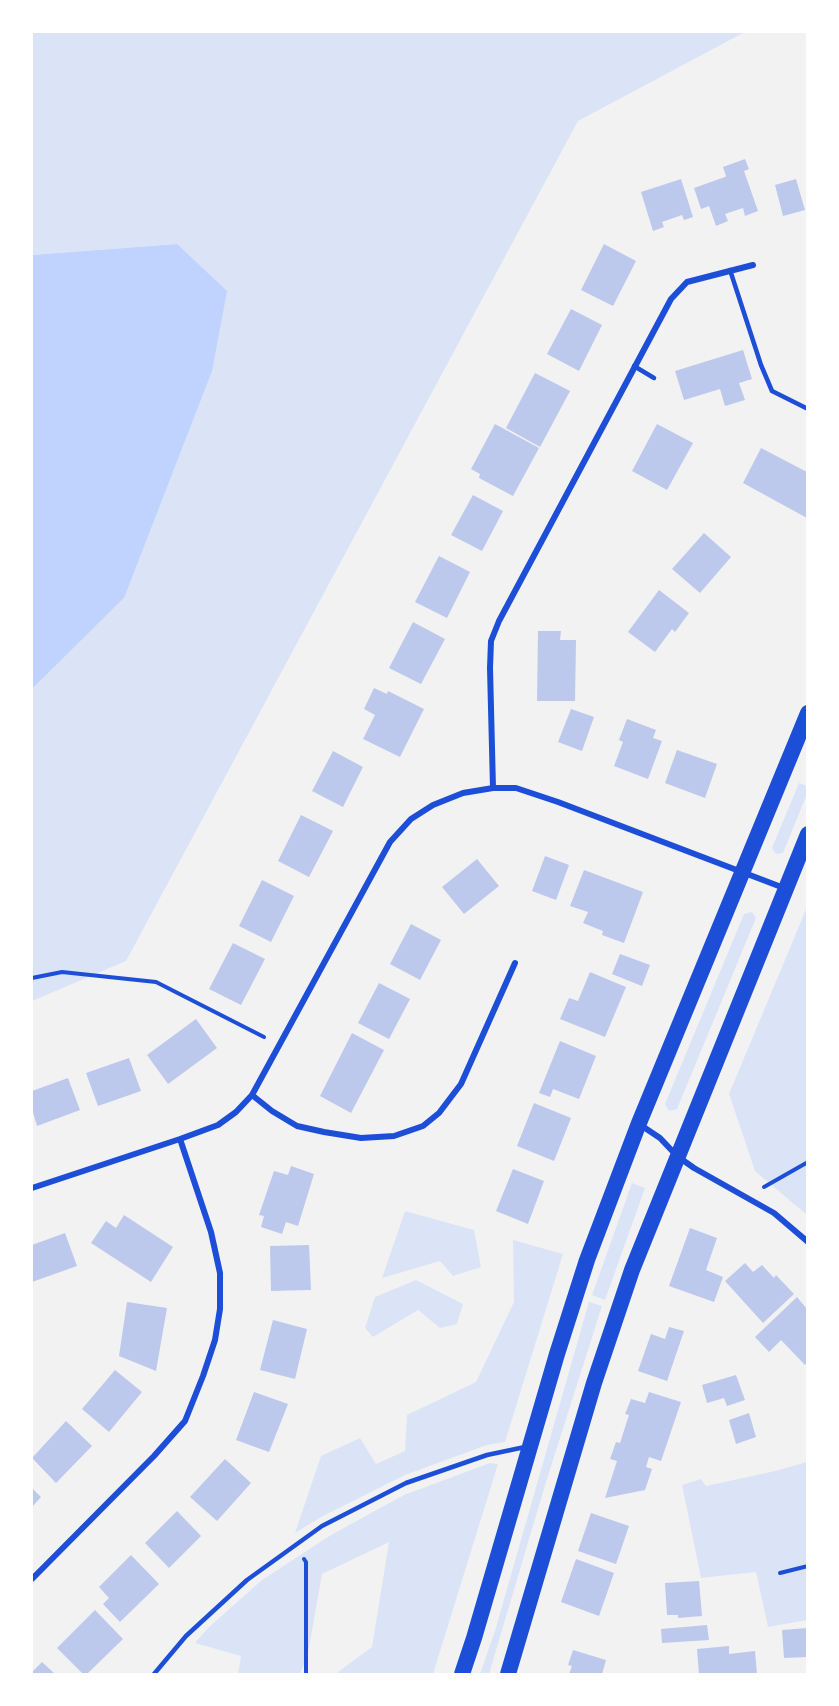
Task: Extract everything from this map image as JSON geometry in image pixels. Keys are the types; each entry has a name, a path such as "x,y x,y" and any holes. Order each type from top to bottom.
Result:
{"highway":[{"path":"462,1674 587,1260 639,1123 807,713"},
{"path":"508,1674 594,1383 632,1270 807,834"}],"street":[{"path":"493,788 490,668 491,641 499,621 671,298 687,282 753,265"},
{"path":"32,1188 218,1125 236,1112 252,1095 390,842 411,819 433,805 463,793 493,788 516,788 785,888"},
{"path":"252,1095 272,1111 297,1126 324,1132 361,1138 394,1136 423,1126 439,1113 461,1084 515,963"},
{"path":"639,1123 660,1138 677,1156 774,1213 807,1242"},
{"path":"32,1579 154,1456 185,1421 203,1376 215,1340 220,1309 220,1273 211,1232 180,1139"}],"lane":[{"path":"730,270 761,365 772,391 807,409"},
{"path":"634,366 654,378"},
{"path":"154,1674 186,1636 238,1588 322,1526 406,1483 487,1455 530,1445"}],"path":[{"path":"32,978 62,972 156,982 280,1045"},
{"path":"746,1197 807,1162"},
{"path":"296,1545 306,1562 306,1674"},
{"path":"780,1573 807,1566"}],"shaded area":[{"path":"32,32 745,32 578,121 126,961 32,1001 32,689 124,598 177,244 32,255"},
{"path":"799,783 807,786 807,794 783,853 776,854 772,848"},
{"path":"807,907 807,1215 755,1171 729,1094"},
{"path":"752,912 756,918 677,1109 669,1111 665,1104 744,914"},
{"path":"632,1183 645,1188 605,1300 592,1295"},
{"path":"405,1211 474,1230 481,1267 453,1276 440,1261 382,1278"},
{"path":"513,1240 563,1254 505,1442 487,1445 405,1475 321,1517 295,1533 321,1456 360,1438 376,1464 405,1451 407,1415 476,1382 514,1302"},
{"path":"416,1280 463,1304 457,1324 440,1328 418,1310 373,1337 365,1328 375,1297"},
{"path":"589,1302 602,1306 546,1482 489,1674 480,1674 495,1631"},
{"path":"807,1462 807,1620 768,1627 756,1572 701,1578 682,1485 701,1479 706,1486"},
{"path":"490,1463 498,1464 433,1674 339,1674 338,1672 372,1647 389,1542 322,1574 308,1653 300,1674 238,1674 241,1656 195,1643 209,1627 262,1580 331,1535 404,1495"}],"water":[{"path":"177,244 227,291 212,371 124,598 32,689 32,255"}],"building":[{"path":"745,159 749,169 744,171 758,211 745,216 743,208 725,214 728,221 716,226 709,206 701,209 694,188 725,177 723,167"},
{"path":"681,179 693,217 684,220 682,215 662,222 664,227 653,231 641,192"},
{"path":"796,179 805,210 783,216 775,185"},
{"path":"604,244 636,261 613,306 581,290"},
{"path":"571,309 602,325 579,371 547,354"},
{"path":"743,350 752,379 739,383 745,400 725,406 720,389 684,400 675,371"},
{"path":"535,373 570,391 540,447 506,428"},
{"path":"495,424 539,448 513,496 479,478 480,474 471,469"},
{"path":"657,424 693,443 667,490 632,471"},
{"path":"761,448 807,472 807,518 743,483"},
{"path":"473,495 503,511 482,551 451,535"},
{"path":"704,533 731,557 700,593 672,569"},
{"path":"439,556 470,572 447,618 415,602"},
{"path":"659,590 689,613 675,632 672,629 655,652 628,632"},
{"path":"413,622 445,639 421,684 389,668"},
{"path":"538,631 561,631 560,640 576,640 575,701 537,701"},
{"path":"374,688 387,694 388,691 424,709 400,757 363,739 375,715 364,709"},
{"path":"571,709 594,717 582,751 558,742"},
{"path":"627,719 656,730 653,738 662,741 648,779 614,766 623,742 619,740"},
{"path":"677,750 717,764 705,798 665,783"},
{"path":"333,751 363,767 343,807 312,791"},
{"path":"301,815 333,831 309,877 278,861"},
{"path":"545,856 569,865 556,900 532,891"},
{"path":"477,859 499,886 464,914 442,887"},
{"path":"584,870 643,892 624,943 602,935 603,931 583,923 588,912 570,906"},
{"path":"262,880 294,896 271,942 239,926"},
{"path":"411,924 441,940 420,980 390,964"},
{"path":"233,943 265,959 241,1005 209,989"},
{"path":"620,954 650,965 642,986 612,974"},
{"path":"590,972 626,987 605,1037 560,1019 569,998 578,1001"},
{"path":"379,983 410,999 389,1039 358,1023"},
{"path":"196,1019 217,1048 168,1084 147,1055"},
{"path":"352,1033 384,1050 351,1113 320,1096"},
{"path":"560,1041 596,1056 579,1099 553,1089 550,1097 539,1093"},
{"path":"129,1058 141,1091 98,1106 86,1073"},
{"path":"68,1078 80,1110 37,1126 32,1109 32,1091"},
{"path":"534,1103 571,1118 554,1161 517,1146"},
{"path":"291,1166 314,1174 298,1226 286,1222 282,1234 261,1227 264,1216 259,1215 274,1171 288,1175"},
{"path":"513,1169 544,1181 528,1224 496,1211"},
{"path":"124,1215 173,1247 151,1282 91,1243 106,1221 116,1228"},
{"path":"690,1228 717,1238 706,1270 723,1277 714,1302 669,1286"},
{"path":"65,1233 77,1266 32,1282 32,1245"},
{"path":"309,1245 311,1290 271,1291 270,1246"},
{"path":"745,1263 753,1272 762,1265 774,1278 776,1275 794,1294 763,1323 725,1281"},
{"path":"797,1297 807,1309 807,1363 805,1365 781,1340 769,1352 755,1337"},
{"path":"127,1302 167,1308 156,1371 119,1356"},
{"path":"273,1320 307,1329 295,1379 260,1370"},
{"path":"669,1327 684,1331 667,1381 638,1371 651,1334 665,1339"},
{"path":"115,1370 142,1392 109,1432 82,1409"},
{"path":"736,1375 745,1400 727,1406 724,1398 707,1403 702,1385"},
{"path":"254,1392 288,1404 269,1452 236,1440"},
{"path":"649,1392 681,1402 661,1461 649,1457 646,1467 652,1469 645,1490 605,1498 617,1461 610,1459 616,1442 620,1443 629,1415 625,1414 631,1399 645,1403"},
{"path":"749,1413 756,1437 736,1444 729,1420"},
{"path":"66,1421 92,1446 56,1483 32,1458"},
{"path":"225,1459 251,1483 217,1521 190,1497"},
{"path":"32,1488 41,1497 32,1507"},
{"path":"177,1511 201,1536 169,1568 145,1543"},
{"path":"591,1513 629,1526 616,1564 578,1551"},
{"path":"131,1555 159,1584 120,1622 103,1604 109,1598 99,1587"},
{"path":"576,1559 614,1573 599,1616 561,1602"},
{"path":"699,1581 702,1616 678,1618 678,1615 667,1615 665,1583"},
{"path":"95,1610 123,1639 87,1674 83,1674 57,1648"},
{"path":"707,1625 709,1640 662,1643 661,1629"},
{"path":"807,1628 807,1657 784,1658 782,1630"},
{"path":"729,1646 729,1654 755,1651 757,1674 699,1674 697,1649"},
{"path":"573,1650 606,1660 602,1674 569,1674 572,1666 568,1665"},
{"path":"42,1662 55,1674 32,1674"}]}
